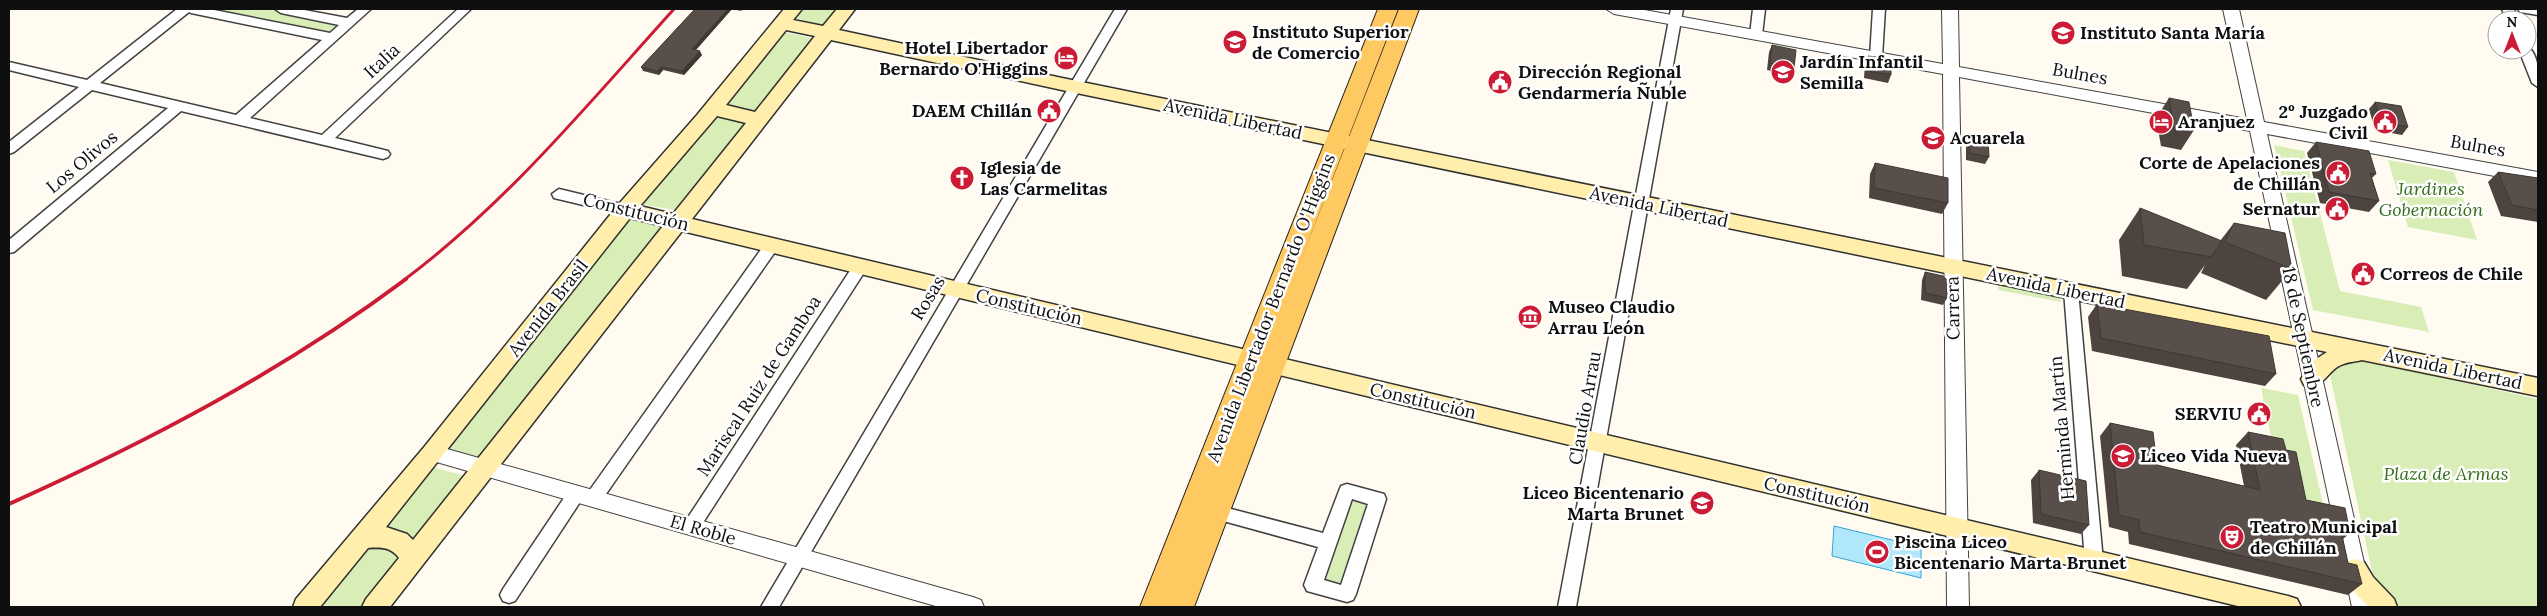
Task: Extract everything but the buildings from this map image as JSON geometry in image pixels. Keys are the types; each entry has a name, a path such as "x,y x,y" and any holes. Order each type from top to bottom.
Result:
{"main road":[{"path":"375,607 846,9"},
{"name":"Avenida Libertador Bernardo O'Higgins","path":"1347,142 1388,9"},
{"name":"Avenida Libertador Bernardo O'Higgins","path":"1154,607 1261,362 1347,142 1409,9"},
{"name":"Avenida Libertad","path":"787,16 826,35 2538,387"},
{"name":"Avenida Brasil","path":"305,607 433,453 625,210 713,109 787,16"},
{"path":"713,109 759,118"},
{"name":"Constitución","path":"625,210 2288,607"},
{"path":"2312,379 2317,371 2333,358 2367,352"},
{"name":"Avenida Libertador Bernardo O'Higgins","path":"1180,607 1216,512 1261,362"},
{"path":"362,539 372,537 391,538 405,546 412,560"},
{"path":"2354,570 2364,585 2385,607"}],"street":[{"path":"9,149 185,9"},
{"path":"191,9 332,38"},
{"path":"281,9 350,22"},
{"path":"239,120 365,9"},
{"name":"Italia","path":"325,140 465,9"},
{"name":"Rosas","path":"770,607 1121,9"},
{"name":"Bulnes","path":"1614,9 1676,14 1756,35 2538,178"},
{"path":"1756,35 1759,9"},
{"path":"1876,57 1879,9"},
{"name":"Carrera","path":"1950,9 1958,607"},
{"name":"18 de Septiembre","path":"2231,9 2363,607"},
{"path":"2524,9 2538,11"},
{"name":"Claudio Arrau","path":"1567,607 1676,14"},
{"path":"2529,60 2538,83"},
{"path":"9,66 383,154"},
{"name":"Los Olivos","path":"9,248 179,106"},
{"name":"Constitución","path":"559,194 625,210"},
{"path":"509,595 585,497 772,245"},
{"name":"Mariscal Ruiz de Gamboa","path":"691,527 860,267"},
{"name":"Herminda Martín","path":"2071,291 2094,561"},
{"name":"El Roble","path":"433,453 974,607"},
{"path":"1346,491 1378,499 1347,594 1313,585 1328,542 1346,491"},
{"path":"1216,512 1328,542"}],"green space":[{"path":"208,9 272,9 341,23 329,33"},
{"path":"802,9 840,9 826,26 794,18"},
{"path":"783,32 816,39 674,210 641,204"},
{"path":"2274,145 2304,151 2340,291 2421,307 2429,332 2313,310"},
{"name":"Jardines Gobernación","path":"2388,160 2454,172 2477,240 2408,227"},
{"path":"629,219 665,228 482,461 444,451"},
{"path":"1998,282 2060,295 2061,302 1998,290"},
{"name":"Plaza de Armas","path":"2338,360 2360,360 2538,399 2538,607 2396,607 2386,599 2374,581 2330,375 2330,368"},
{"path":"2261,388 2298,395 2326,517 2299,512 2276,460"},
{"path":"432,467 469,477 367,607 317,607"},
{"path":"1348,493 1374,500 1345,590 1318,582"}],"water":[{"name":"Piscina Liceo Bicentenario Marta Brunet","path":"1834,526 1921,547 1921,578 1832,556"}],"railway":[{"path":"404,280 478,219 512,185 578,116 674,9"},
{"path":"9,504 113,455 214,402 312,344 406,279"}],"place":[{"name":"Instituto Santa María","path":"2063,33"},
{"name":"Instituto Superior de Comercio","path":"1235,42"},
{"name":"Hotel Libertador Bernardo O'Higgins","path":"1066,58"},
{"name":"Jardín Infantil Semilla","path":"1783,72"},
{"name":"Dirección Regional Gendarmería Ñuble","path":"1500,82"},
{"name":"DAEM Chillán","path":"1049,111"},
{"name":"Aranjuez","path":"2161,122"},
{"name":"2º Juzgado Civil","path":"2385,122"},
{"name":"Acuarela","path":"1933,138"},
{"name":"Corte de Apelaciones de Chillán","path":"2338,173"},
{"name":"Iglesia de Las Carmelitas","path":"962,178"},
{"name":"Sernatur","path":"2337,209"},
{"name":"Correos de Chile","path":"2363,274"},
{"name":"Museo Claudio Arrau León","path":"1530,317"},
{"name":"SERVIU","path":"2259,414"},
{"name":"Liceo Vida Nueva","path":"2123,456"},
{"name":"Liceo Bicentenario Marta Brunet","path":"1702,503"},
{"name":"Teatro Municipal de Chillán","path":"2232,537"},
{"name":"Piscina Liceo Bicentenario Marta Brunet","path":"1877,552"}]}
